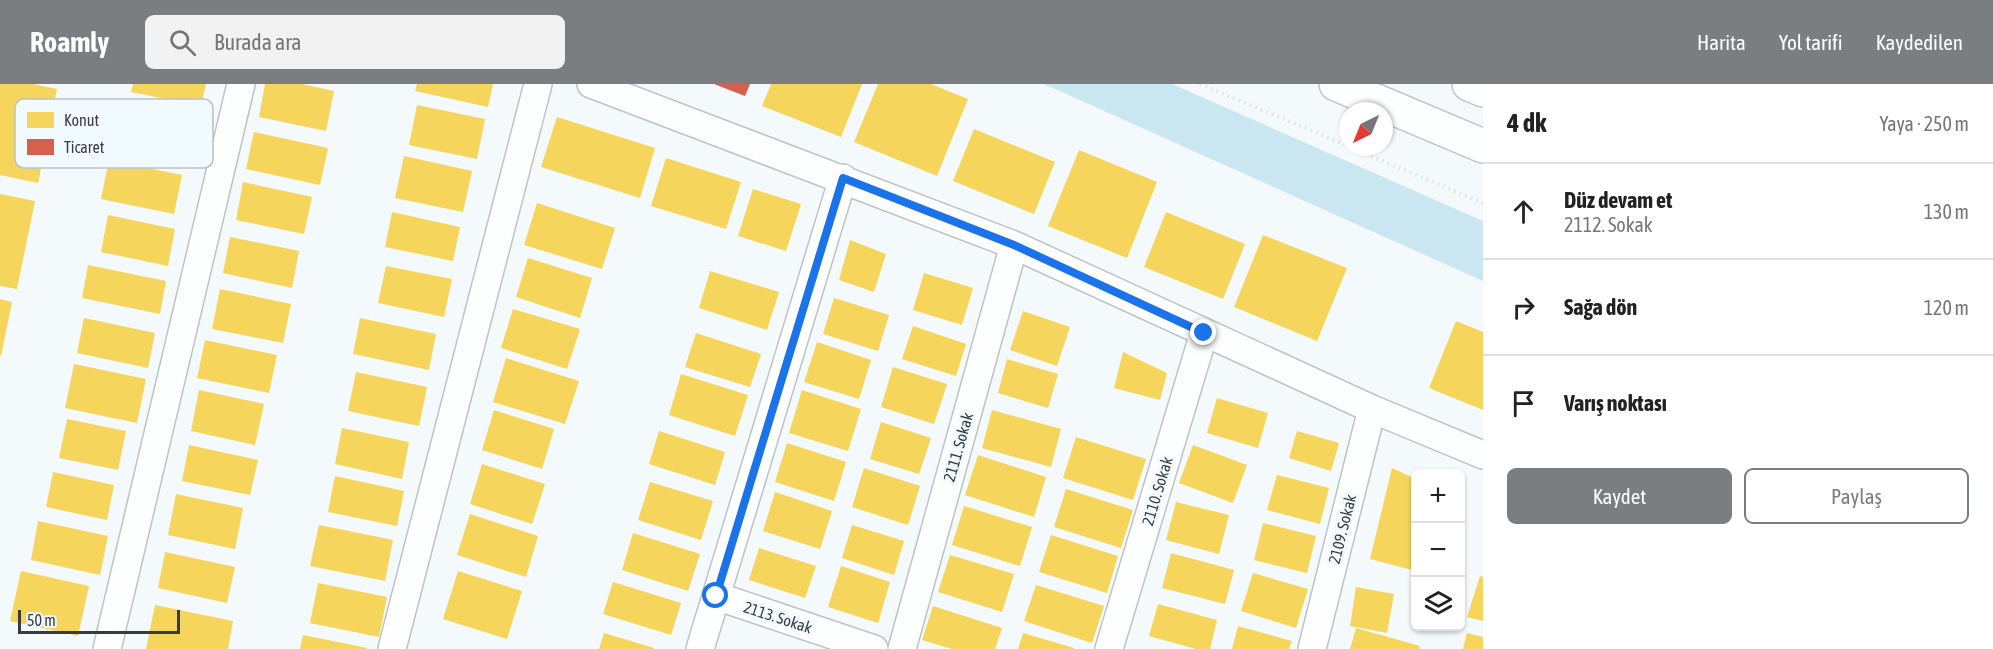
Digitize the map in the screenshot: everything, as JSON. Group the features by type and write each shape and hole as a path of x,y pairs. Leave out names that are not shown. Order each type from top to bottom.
{"highway":[{"path":"1336,84 1483,146"},
{"path":"1469,84 1483,90"}],"street":[{"path":"107,649 241,84"},
{"path":"392,649 538,84"},
{"path":"591,84 1014,245 1372,409 1483,455"},
{"path":"700,649 843,178"},
{"name":"2111. Sokak","path":"902,649 1014,245"},
{"name":"2110. Sokak","path":"1109,649 1204,333"},
{"name":"2109. Sokak","path":"1312,649 1372,409"},
{"name":"2113. Sokak","path":"716,596 874,649"}],"path":[{"path":"1200,84 1339,143"},
{"path":"1371,156 1483,203"}],"shaded area":[{"path":"1044,84 1172,84 1483,221 1483,281"}],"building: Konut":[{"path":"0,84 33,84 57,89 55,99 15,99 15,168 41,168 38,183 0,175"},
{"path":"133,84 206,84 203,99 166,99 131,92"},
{"path":"265,84 302,84 334,91 326,131 259,117"},
{"path":"417,84 493,84 488,107 415,91"},
{"path":"771,84 862,84 841,137 762,106"},
{"path":"878,84 931,84 968,99 937,176 854,142"},
{"path":"417,105 485,119 477,159 409,145"},
{"path":"557,117 655,148 640,198 541,167"},
{"path":"974,129 1055,162 1034,214 953,181"},
{"path":"254,132 328,148 320,185 246,169"},
{"path":"1079,150 1157,182 1127,258 1048,226"},
{"path":"404,156 472,171 463,212 395,198"},
{"path":"666,158 741,182 726,229 651,206"},
{"path":"107,168 148,168 182,175 174,214 101,199"},
{"path":"243,182 312,197 304,234 236,220"},
{"path":"753,189 801,204 786,251 738,236"},
{"path":"0,194 35,201 17,289 0,286"},
{"path":"537,203 615,228 602,269 524,245"},
{"path":"392,212 460,227 453,261 385,247"},
{"path":"1166,212 1245,244 1223,299 1144,267"},
{"path":"108,215 175,229 168,266 101,252"},
{"path":"1263,235 1347,268 1317,341 1234,307"},
{"path":"230,237 299,251 292,288 223,273"},
{"path":"850,240 886,254 874,292 839,280"},
{"path":"528,258 592,278 580,318 516,297"},
{"path":"88,265 166,281 160,314 82,298"},
{"path":"386,266 452,279 444,317 378,303"},
{"path":"710,271 779,292 767,330 699,308"},
{"path":"924,273 973,288 962,325 913,310"},
{"path":"220,289 291,304 283,343 212,329"},
{"path":"834,298 889,315 878,351 823,334"},
{"path":"0,299 12,302 1,356 0,355"},
{"path":"513,309 580,329 567,369 501,348"},
{"path":"1023,311 1070,327 1057,366 1010,350"},
{"path":"84,318 155,333 148,368 77,353"},
{"path":"360,318 436,334 429,370 353,354"},
{"path":"1456,321 1483,332 1483,410 1429,388"},
{"path":"913,326 966,344 956,376 902,359"},
{"path":"696,333 761,354 750,387 685,367"},
{"path":"205,340 277,355 269,393 197,378"},
{"path":"817,342 871,360 859,399 804,382"},
{"path":"1123,352 1167,373 1160,400 1114,388"},
{"path":"506,358 579,381 565,424 493,402"},
{"path":"1007,359 1058,374 1048,408 998,393"},
{"path":"74,364 146,379 137,423 65,408"},
{"path":"893,367 947,384 934,424 881,407"},
{"path":"356,372 427,387 419,426 348,411"},
{"path":"681,374 748,395 735,436 669,415"},
{"path":"199,390 264,404 255,445 191,431"},
{"path":"802,390 861,409 848,451 789,433"},
{"path":"1217,398 1268,413 1258,448 1207,433"},
{"path":"494,410 554,429 542,469 482,450"},
{"path":"992,410 1061,429 1051,467 982,448"},
{"path":"67,419 126,431 118,470 59,458"},
{"path":"881,422 931,438 919,474 870,459"},
{"path":"342,428 409,442 402,479 335,464"},
{"path":"659,431 725,452 715,485 649,464"},
{"path":"1297,431 1339,443 1331,471 1289,458"},
{"path":"1076,437 1146,459 1133,500 1063,478"},
{"path":"787,443 846,462 834,501 775,482"},
{"path":"189,445 258,460 250,495 182,481"},
{"path":"1193,445 1247,465 1233,503 1179,483"},
{"path":"978,455 1046,477 1034,517 965,495"},
{"path":"482,464 545,484 532,524 470,504"},
{"path":"864,468 920,486 908,525 852,507"},
{"path":"1392,468 1411,477 1411,570 1370,559"},
{"path":"53,472 114,485 107,520 46,507"},
{"path":"1277,475 1329,488 1320,524 1267,510"},
{"path":"335,476 404,491 397,526 328,512"},
{"path":"650,482 713,501 701,540 638,520"},
{"path":"1066,489 1133,510 1121,548 1054,527"},
{"path":"775,492 832,511 820,549 763,531"},
{"path":"176,494 243,508 235,549 168,535"},
{"path":"1176,502 1229,515 1219,554 1166,540"},
{"path":"964,506 1032,527 1020,566 952,545"},
{"path":"470,514 538,536 526,577 457,555"},
{"path":"38,521 108,536 100,575 31,560"},
{"path":"1263,523 1316,536 1307,573 1254,560"},
{"path":"319,525 393,540 385,581 310,566"},
{"path":"852,525 904,541 894,575 842,558"},
{"path":"633,533 700,554 688,591 622,570"},
{"path":"1051,535 1118,556 1107,593 1039,572"},
{"path":"759,548 816,566 805,598 749,580"},
{"path":"165,552 235,567 227,603 158,588"},
{"path":"1171,553 1234,570 1225,604 1162,588"},
{"path":"950,555 1014,574 1002,612 938,592"},
{"path":"841,566 890,582 878,623 828,607"},
{"path":"21,571 89,586 78,636 10,621"},
{"path":"458,571 522,591 507,639 443,619"},
{"path":"1253,573 1308,589 1296,628 1241,611"},
{"path":"1480,576 1483,577 1483,621 1467,617"},
{"path":"613,582 681,603 671,635 603,614"},
{"path":"318,583 387,597 379,637 310,623"},
{"path":"1036,585 1104,606 1092,643 1024,621"},
{"path":"1356,587 1394,594 1387,633 1350,626"},
{"path":"1158,604 1217,620 1210,649 1196,649 1149,636"},
{"path":"155,605 233,621 228,649 146,649"},
{"path":"933,606 1002,628 995,649 952,649 922,640"},
{"path":"1238,626 1292,641 1289,649 1232,649"},
{"path":"1356,628 1420,646 1419,649 1350,649"},
{"path":"604,633 654,648 654,649 599,649"},
{"path":"1023,633 1074,648 1074,649 1018,649"},
{"path":"1467,633 1483,637 1483,649 1463,649"},
{"path":"303,635 367,648 300,649"}],"building: Ticaret":[{"path":"714,84 750,84 745,96"}],"route":[{"path":"716,596 843,178 1014,245 1204,333"}]}
